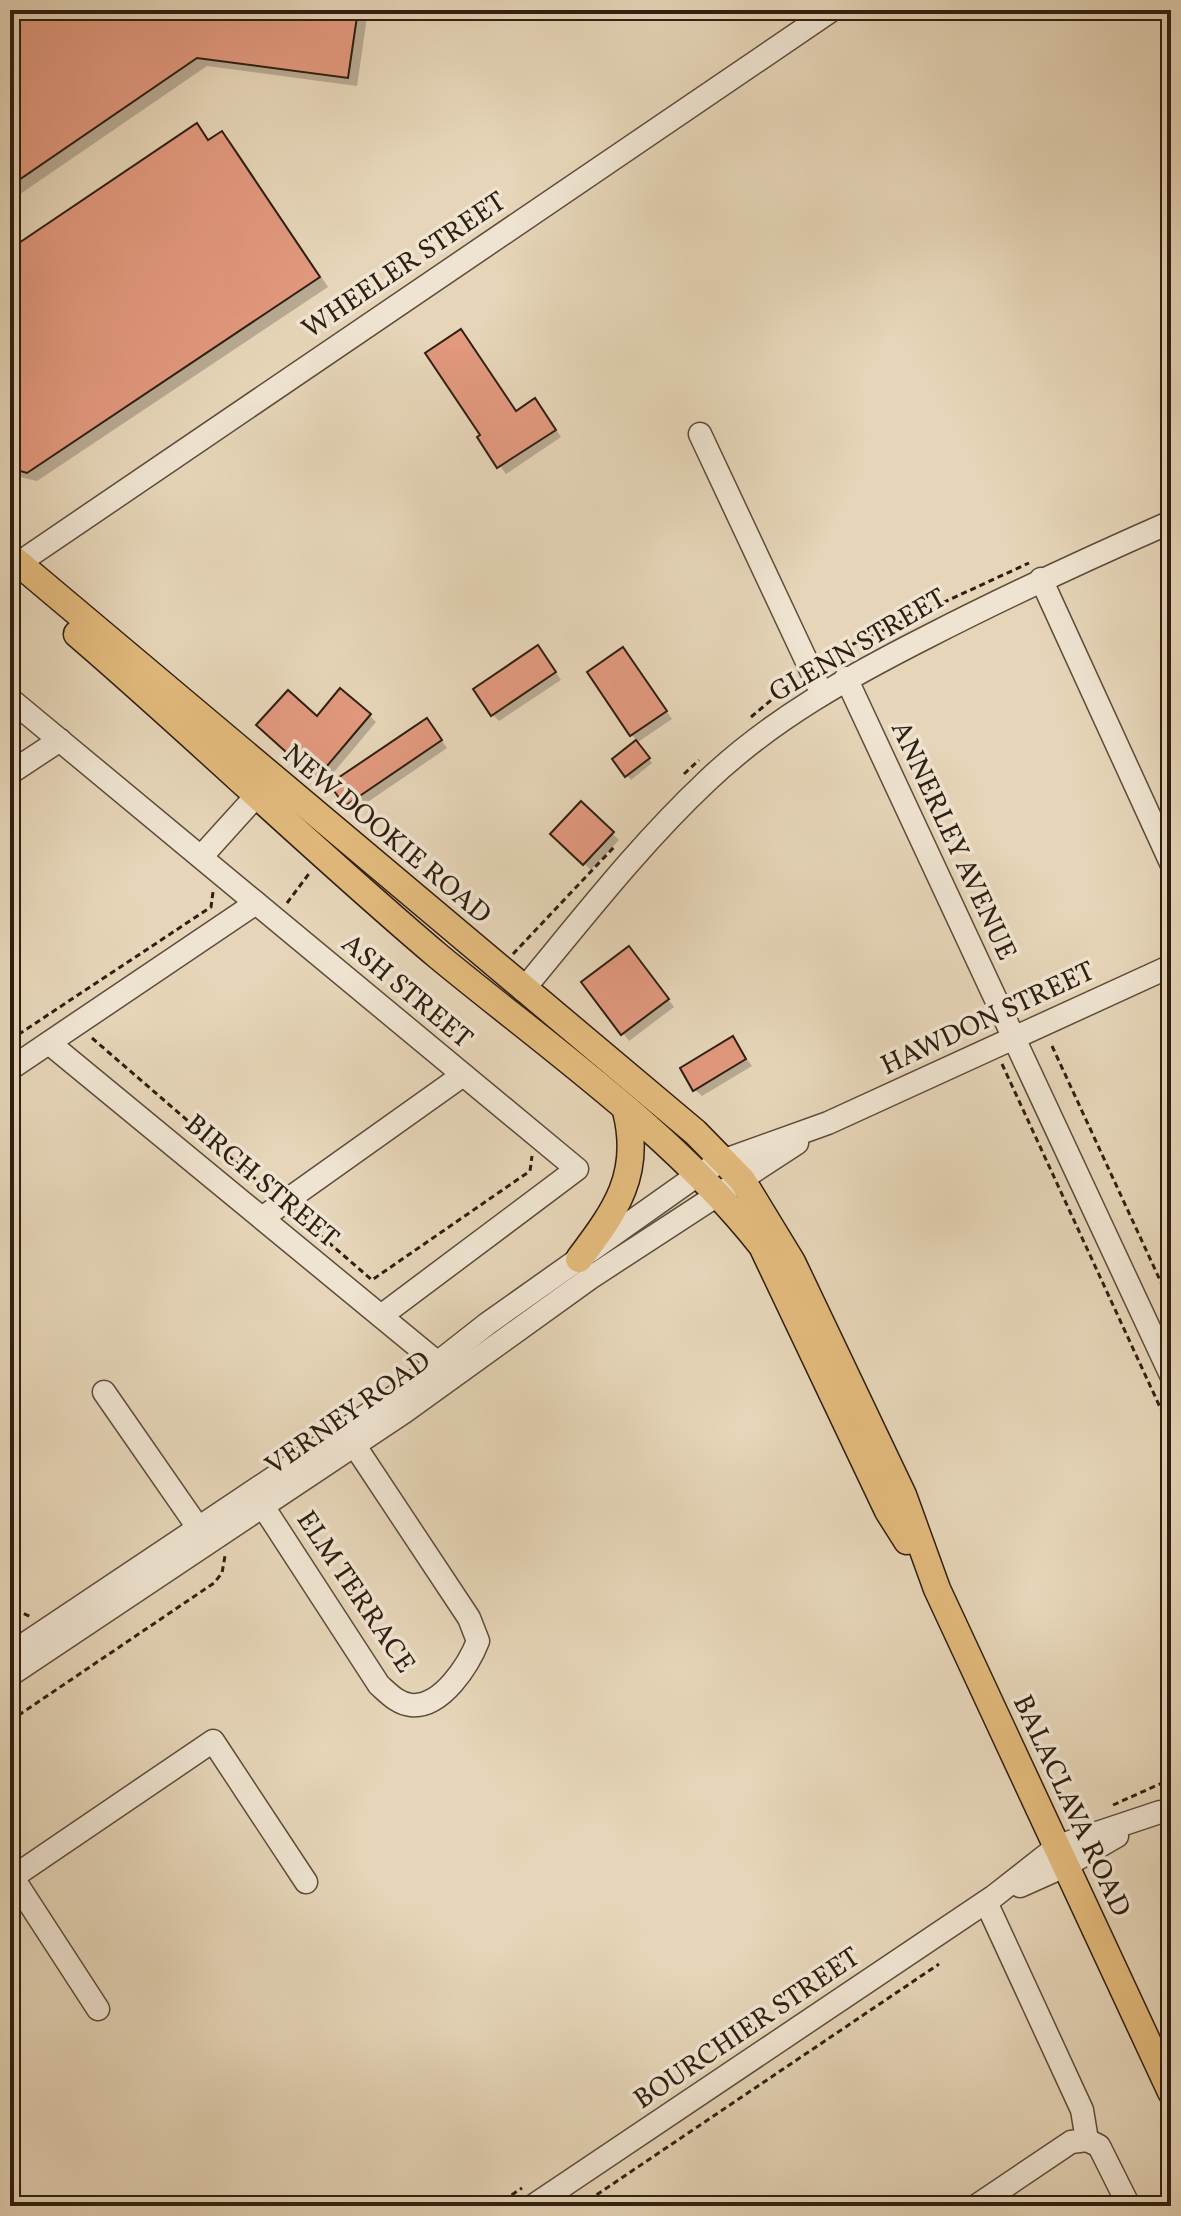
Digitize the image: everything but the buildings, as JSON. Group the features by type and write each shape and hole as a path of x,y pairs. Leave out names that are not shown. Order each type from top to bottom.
{"main road":[{"name":"NEW DOOKIE ROAD","path":"12,566 265,787 523,990 695,1132 742,1180"},
{"name":"NEW DOOKIE ROAD","path":"265,787 437,954 626,1111 717,1197"},
{"path":"579,1259 608,1217 630,1174 633,1144 626,1111"},
{"name":"BALACLAVA ROAD","path":"742,1180 792,1262 903,1495 937,1589 1171,2092"},
{"name":"BALACLAVA ROAD","path":"717,1197 762,1246 888,1511 937,1589"}],"street":[{"name":"WHEELER STREET","path":"12,566 832,10"},
{"path":"700,434 822,694"},
{"name":"GLENN STREET","path":"523,990 649,840 708,779 765,732 846,678 1041,579 1171,522"},
{"path":"1041,579 1171,863"},
{"name":"ANNERLEY AVENUE","path":"846,678 1004,1042 1171,1375"},
{"name":"ASH STREET","path":"10,699 577,1169 381,1316"},
{"path":"10,773 60,740"},
{"path":"201,857 265,787"},
{"path":"10,1069 256,903"},
{"name":"HAWDON STREET","path":"696,1176 722,1161 828,1123 1171,966"},
{"name":"BIRCH STREET","path":"49,1043 439,1364"},
{"path":"262,1218 463,1075"},
{"name":"HAWDON STREET","path":"717,1197 828,1123"},
{"name":"VERNEY ROAD","path":"350,1437 487,1324 696,1176"},
{"name":"VERNEY ROAD","path":"15,1656 204,1536 590,1278 717,1197"},
{"path":"104,1392 204,1536"},
{"name":"ELM TERRACE","path":"258,1499 379,1685 398,1701 413,1706 429,1701 470,1661 478,1641 469,1618 350,1437"},
{"name":"VERNEY ROAD","path":"204,1536 228,1529 258,1499"},
{"path":"98,2009 11,1878 213,1741 306,1882"},
{"name":"BOURCHIER STREET","path":"533,2206 990,1899 1062,1856 1166,1809"},
{"path":"990,1899 1082,2110 1087,2140"},
{"path":"976,2206 1071,2142 1087,2140 1099,2146 1129,2206"}],"path":[{"path":"275,918 311,871"},
{"path":"10,1040 211,907 214,883"},
{"path":"86,1032 372,1280 530,1171 533,1146"},
{"path":"1004,1042 1171,1431"},
{"path":"1052,1046 1171,1304"},
{"path":"10,1721 214,1583 222,1573 228,1529"},
{"path":"10,1600 18,1611 31,1617"},
{"path":"1104,1810 1171,1779"},
{"path":"580,2206 939,1964"}],"railway":[{"path":"1112,10 1171,18"}]}
